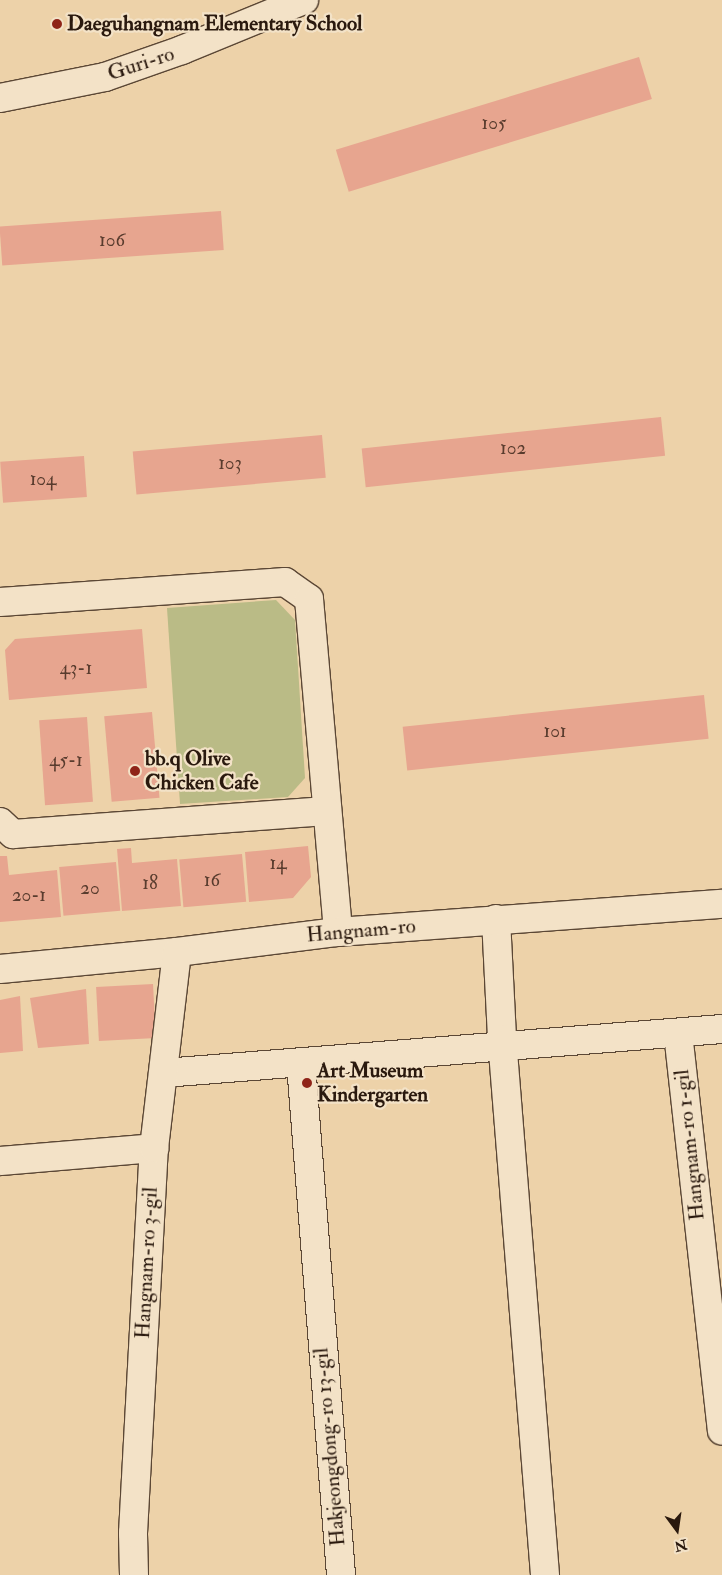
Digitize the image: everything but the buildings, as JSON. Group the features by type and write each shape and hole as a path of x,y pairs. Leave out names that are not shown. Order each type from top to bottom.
{"street":[{"name":"Guri-ro","path":"0,98 105,77 182,50 304,0"},
{"path":"0,602 285,582 309,599 338,932"},
{"path":"0,822 14,834 326,811"},
{"name":"Hangnam-ro","path":"0,969 176,952 338,932 722,904"},
{"path":"496,919 503,1048 545,1575"},
{"name":"Hangnam-ro 3-gil","path":"134,1575 132,1533 154,1148 164,1073 176,952"},
{"path":"164,1073 301,1064 722,1029"},
{"name":"Hangnam-ro 1-gil","path":"678,1033 722,1431"},
{"name":"Hakjeongdong-ro 13-gil","path":"301,1064 319,1319 341,1575"},
{"path":"0,1162 154,1148"}],"green space":[{"path":"276,600 295,620 305,778 288,797 180,804 167,608"}],"place":[{"name":"Daeguhangnam Elementary School","path":"57,24"},
{"name":"bb.q Olive Chicken Cafe","path":"135,771"},
{"name":"Art Museum Kindergarten","path":"307,1083"}]}
